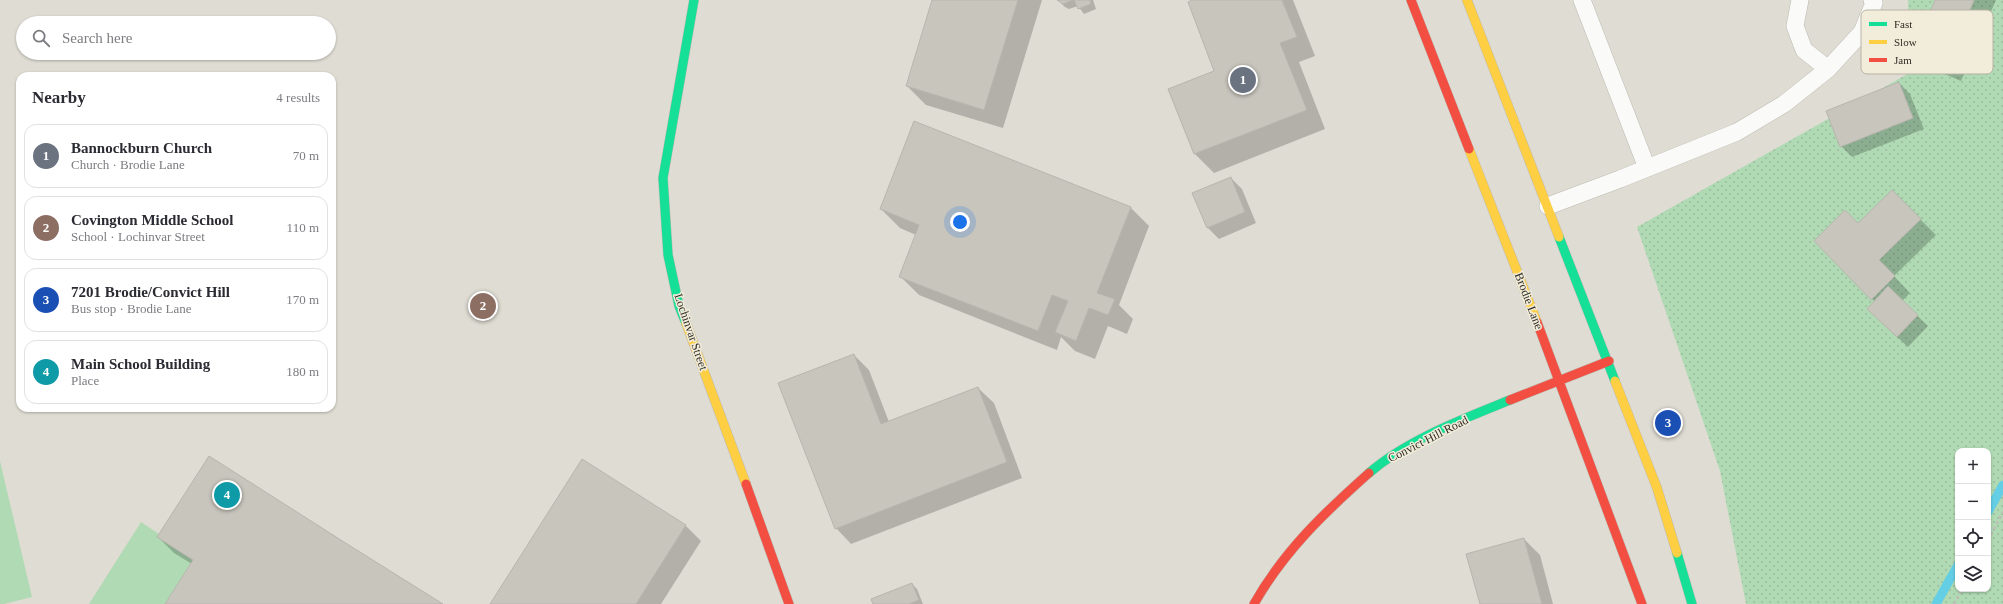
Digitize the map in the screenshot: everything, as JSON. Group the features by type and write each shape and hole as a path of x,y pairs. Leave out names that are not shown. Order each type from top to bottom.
{"main road":[{"name":"Lochinvar Street","path":"694,0 663,178 668,255 679,306 715,399 790,604"},
{"name":"Brodie Lane","path":"1411,0 1560,381 1642,604"},
{"path":"1467,0 1609,361 1657,488 1692,604"},
{"name":"Convict Hill Road","path":"1254,604 1288,552 1321,515 1382,463 1417,442 1461,421 1609,361"}],"lane":[{"path":"1582,0 1648,168"},
{"path":"1800,0 1795,26 1804,50 1828,69"},
{"path":"1871,10 1874,3 1872,0"},
{"path":"1548,206 1738,132 1784,104 1828,69 1861,33"}],"path":[{"path":"1991,534 2003,512"},
{"path":"1954,604 1960,592"}],"green space":[{"path":"1908,0 2003,0 2003,604 1746,604 1720,471 1637,227 1907,74 1993,74 1993,10 1908,10"},
{"path":"0,461 32,597 4,604 0,604"},
{"path":"141,522 159,534 157,537 193,560 165,604 89,604"}],"building":[{"path":"932,0 1018,0 984,110 906,86"},
{"path":"1057,0 1073,0 1063,4"},
{"path":"1074,0 1090,0 1091,4 1078,9"},
{"path":"1192,0 1282,0 1297,37 1280,43 1307,110 1194,154 1168,89 1214,71 1188,2"},
{"path":"1935,0 1974,0 1970,10 1931,10"},
{"path":"1899,82 1913,118 1840,147 1826,111"},
{"path":"914,121 1131,207 1097,293 1115,299 1108,315 1089,308 1076,341 1055,332 1068,301 1052,295 1038,331 899,277 919,225 880,209"},
{"path":"1231,177 1245,212 1207,228 1192,193"},
{"path":"1892,190 1921,219 1879,260 1895,276 1871,300 1814,241 1845,210 1858,223"},
{"path":"1888,286 1918,315 1897,337 1867,309"},
{"path":"854,354 881,424 978,387 1007,462 835,529 778,383"},
{"path":"209,456 443,604 165,604 193,560 157,537"},
{"path":"582,459 686,525 636,604 490,604"},
{"path":"1524,538 1542,604 1480,604 1466,554"},
{"path":"912,583 919,600 909,604 873,604 871,599"}],"waterway":[{"path":"1991,507 2003,485"},
{"path":"1936,604 1955,570"}],"traffic: fast":[{"path":"686,323 679,306 668,255 663,178 694,0"},
{"path":"1559,237 1615,381"},
{"path":"1369,473 1400,450 1418,440 1510,400"},
{"path":"1677,553 1692,604"}],"traffic: slow":[{"path":"1467,0 1559,237"},
{"path":"1469,149 1537,322"},
{"path":"686,323 746,484"},
{"path":"1615,381 1657,488 1677,553"}],"traffic: jam":[{"path":"1411,0 1469,149"},
{"path":"1537,322 1642,604"},
{"path":"1510,400 1609,361"},
{"path":"1254,604 1278,567 1306,534 1336,503 1369,473"},
{"path":"746,484 789,604"}],"place":[{"name":"Bannockburn Church","path":"1243,80"},
{"name":"Covington Middle School","path":"483,306"},
{"name":"7201 Brodie/Convict Hill","path":"1668,423"},
{"name":"Main School Building","path":"227,495"}]}
